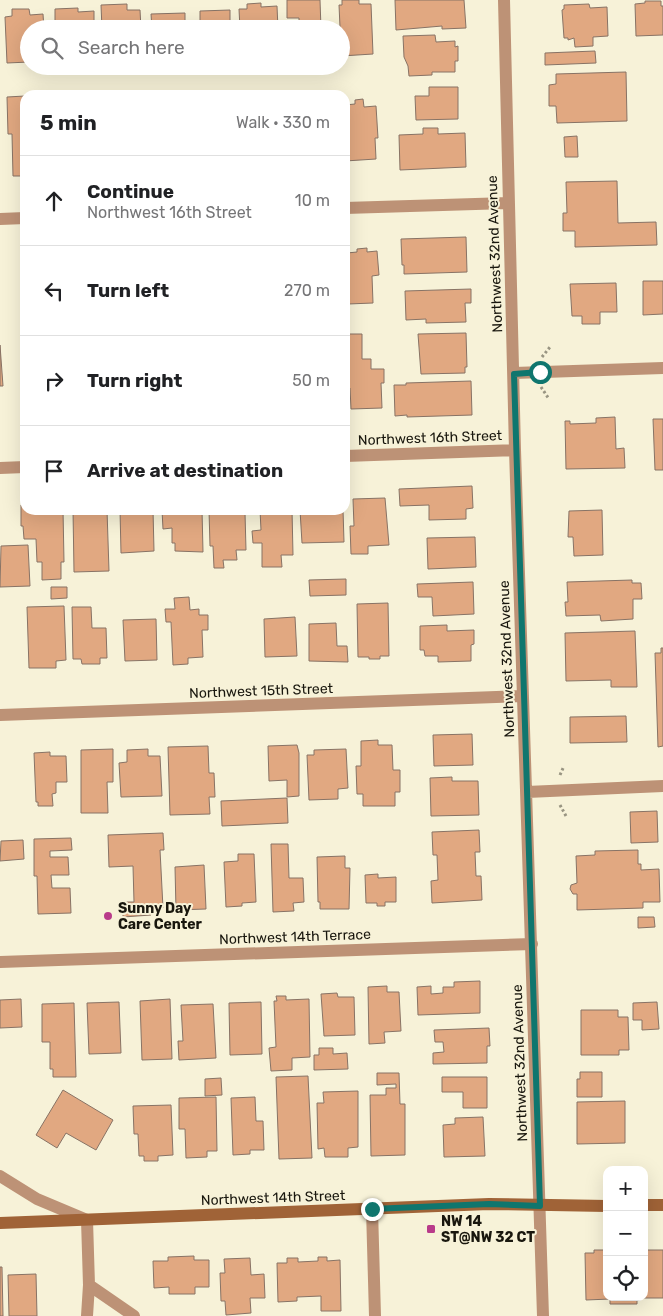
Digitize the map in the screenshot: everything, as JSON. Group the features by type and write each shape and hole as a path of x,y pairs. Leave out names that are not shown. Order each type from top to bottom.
{"street":[{"name":"Northwest 32nd Avenue","path":"504,0 515,450 543,1316"},
{"path":"350,208 508,203"},
{"path":"0,219 20,218"},
{"path":"514,374 663,368"},
{"name":"Northwest 16th Street","path":"350,456 515,450"},
{"path":"0,468 20,467"},
{"name":"Northwest 15th Street","path":"0,715 523,696"},
{"path":"527,792 663,786"},
{"name":"Northwest 14th Terrace","path":"0,962 532,944"},
{"path":"0,1176 37,1199 87,1220 89,1285 87,1316"},
{"name":"Northwest 14th Street","path":"0,1223 489,1204 603,1206"},
{"path":"648,1205 663,1205"},
{"path":"372,1209 375,1316"},
{"path":"89,1285 134,1316"}],"path":[{"path":"540,359 550,347"},
{"path":"541,387 549,399"},
{"path":"560,777 564,766"},
{"path":"560,805 566,816"}],"building":[{"path":"287,0 320,0 321,20 287,18"},
{"path":"342,0 359,0 359,4 371,4 373,54 350,55 350,20 340,20 339,5 342,5"},
{"path":"395,0 464,0 466,28 442,29 442,26 396,30"},
{"path":"645,1 661,1 661,6 663,6 663,35 636,36 635,4 645,3"},
{"path":"261,3 261,7 277,6 278,20 240,20 239,9 247,9 247,4"},
{"path":"127,4 127,10 140,10 141,20 102,20 101,5"},
{"path":"589,4 590,8 607,7 608,36 593,37 593,46 575,47 574,38 568,40 568,38 564,38 562,10 564,5"},
{"path":"78,8 78,12 94,11 94,20 55,20 55,9"},
{"path":"12,9 29,9 30,15 43,14 43,20 20,20 20,62 7,63 5,17 12,16"},
{"path":"230,10 230,20 200,20 200,11"},
{"path":"185,13 185,20 151,20 151,14"},
{"path":"435,35 436,42 455,41 455,47 458,46 458,61 455,61 455,72 432,72 432,75 409,76 408,66 404,57 403,36"},
{"path":"595,51 596,63 545,65 545,53"},
{"path":"626,72 627,121 557,123 556,106 549,106 549,85 556,84 556,74"},
{"path":"429,87 458,87 458,119 416,120 415,96 429,96"},
{"path":"20,96 20,176 13,176 12,134 8,134 7,97"},
{"path":"363,99 364,107 376,106 378,138 375,138 376,159 350,161 350,104 355,104 355,100"},
{"path":"423,128 438,128 438,134 465,133 466,167 400,170 399,135 423,134"},
{"path":"577,136 578,157 565,157 564,137"},
{"path":"617,181 618,223 656,222 657,245 575,247 575,231 563,231 563,213 567,213 566,182"},
{"path":"466,237 467,272 404,274 401,239"},
{"path":"367,248 367,252 377,251 379,275 372,276 373,303 350,304 350,253 357,252 357,249"},
{"path":"643,281 663,281 663,314 643,315"},
{"path":"616,283 617,312 600,312 600,324 582,324 582,316 572,316 570,284"},
{"path":"471,289 471,303 465,303 466,322 426,323 426,319 406,320 405,291"},
{"path":"466,333 467,367 465,367 465,373 421,374 418,334"},
{"path":"350,334 362,334 362,359 371,359 371,369 384,369 384,383 381,383 382,408 351,409"},
{"path":"0,345 3,386 0,386"},
{"path":"471,381 472,415 395,416 394,385"},
{"path":"615,417 616,449 624,448 625,468 566,469 565,421 570,421 570,424 596,423 596,418"},
{"path":"653,419 663,419 663,470 655,470"},
{"path":"472,486 473,508 466,509 466,519 429,520 429,505 400,506 399,489"},
{"path":"385,498 389,545 368,546 368,554 351,554 350,526 354,526 353,499"},
{"path":"602,510 603,555 574,556 573,537 568,537 569,511"},
{"path":"21,515 63,515 64,562 61,562 61,579 42,580 42,562 37,562 36,539 24,539 23,526 21,526"},
{"path":"73,515 107,515 109,571 74,572"},
{"path":"120,515 153,515 154,551 121,553"},
{"path":"162,515 202,515 203,552 175,551 175,543 172,543 172,528 163,529"},
{"path":"209,515 245,515 246,550 236,550 237,560 223,560 224,568 214,568 213,546 210,546"},
{"path":"260,515 292,515 293,555 281,555 282,567 262,567 262,543 253,543 252,531 261,530"},
{"path":"300,515 343,515 344,542 302,543"},
{"path":"475,537 476,567 428,569 427,538"},
{"path":"28,545 30,586 0,587 1,546"},
{"path":"346,579 346,595 310,596 309,580"},
{"path":"632,580 632,583 641,583 642,599 633,599 633,619 601,621 600,615 566,616 565,602 568,602 567,582"},
{"path":"473,582 474,614 433,616 432,597 418,597 417,584"},
{"path":"51,587 67,587 67,598 51,599"},
{"path":"189,597 190,610 199,609 199,615 208,615 208,630 202,630 203,657 188,658 188,664 173,665 171,622 166,622 165,609 175,609 174,598"},
{"path":"388,603 389,656 380,656 380,659 358,657 357,604"},
{"path":"64,606 66,660 56,661 56,668 29,668 27,607"},
{"path":"72,607 91,607 92,628 106,628 107,658 100,658 100,664 82,664 81,659 73,659"},
{"path":"295,617 297,656 265,657 264,619"},
{"path":"156,619 157,660 125,661 123,620"},
{"path":"336,623 337,646 347,646 348,662 309,661 309,624"},
{"path":"447,625 447,631 474,630 474,644 471,645 471,661 438,662 438,656 425,656 424,650 420,650 420,626"},
{"path":"635,631 637,687 611,687 611,680 566,681 565,633"},
{"path":"661,648 663,648 663,746 658,747 655,653 661,653"},
{"path":"626,716 627,742 570,743 570,717"},
{"path":"472,734 473,765 434,766 433,735"},
{"path":"378,740 378,745 392,745 393,770 400,770 400,792 395,792 395,806 363,806 363,794 357,794 356,766 361,766 361,741"},
{"path":"297,745 299,753 299,796 287,797 287,780 269,781 268,746"},
{"path":"208,746 209,773 214,773 215,797 209,797 210,814 170,815 168,747"},
{"path":"113,749 113,782 107,782 108,813 81,813 81,750"},
{"path":"148,749 148,756 160,756 162,796 121,797 119,763 127,762 127,750"},
{"path":"346,749 348,788 338,789 338,799 309,800 307,755 314,755 314,750"},
{"path":"50,752 50,756 66,756 67,782 56,782 56,793 52,794 53,806 38,806 38,802 36,802 34,753"},
{"path":"452,777 452,781 478,781 479,815 431,816 430,778"},
{"path":"287,798 288,823 222,826 221,801"},
{"path":"657,811 658,842 631,843 630,812"},
{"path":"479,830 480,852 475,852 476,876 481,876 482,900 432,903 431,881 438,880 437,855 433,855 432,832"},
{"path":"163,833 164,850 160,850 163,908 151,908 151,915 123,917 123,902 134,902 133,866 109,867 108,835"},
{"path":"71,838 72,850 50,851 50,857 68,857 69,875 51,875 52,888 70,888 71,913 38,914 37,876 34,876 34,839"},
{"path":"23,840 24,859 0,861 1,841"},
{"path":"271,844 288,844 289,878 303,878 304,902 293,903 294,911 273,912"},
{"path":"638,850 638,864 641,864 641,870 659,869 660,902 643,902 643,908 577,910 577,894 573,894 570,889 571,885 577,883 576,856 595,855 595,851"},
{"path":"238,854 254,854 256,902 242,903 242,906 226,907 224,862 238,861"},
{"path":"345,856 345,868 350,868 349,909 320,909 320,902 318,902 317,857"},
{"path":"204,865 206,909 176,910 175,867"},
{"path":"378,874 378,878 396,877 396,902 385,902 385,906 377,906 377,903 366,903 365,875"},
{"path":"638,917 654,917 655,927 638,928"},
{"path":"480,981 480,1013 418,1015 417,987 431,986 431,994 443,993 443,987 454,987 454,982"},
{"path":"387,986 387,992 399,992 401,1031 384,1032 385,1043 369,1044 368,987"},
{"path":"337,993 338,997 354,997 355,1035 324,1036 321,994"},
{"path":"276,996 286,996 286,1000 309,999 310,1057 292,1058 292,1070 271,1071 269,1048 276,1047 274,1001 277,1001"},
{"path":"21,999 22,1027 0,1028 0,1000"},
{"path":"170,999 172,1059 142,1060 140,1001"},
{"path":"119,1002 121,1053 89,1054 87,1003"},
{"path":"261,1002 262,1054 230,1055 229,1003"},
{"path":"657,1002 659,1029 642,1030 642,1020 633,1020 633,1003"},
{"path":"74,1003 76,1077 53,1077 53,1069 50,1069 50,1042 42,1042 42,1004"},
{"path":"213,1004 216,1058 179,1060 178,1041 183,1041 181,1005"},
{"path":"581,1010 618,1010 618,1017 628,1017 629,1050 619,1050 619,1055 581,1055"},
{"path":"489,1028 490,1046 487,1046 487,1063 433,1064 433,1053 444,1052 443,1042 435,1042 434,1030"},
{"path":"319,1048 333,1048 333,1054 347,1053 348,1069 314,1070 314,1055 319,1055"},
{"path":"580,1072 602,1072 602,1097 577,1097 577,1079 580,1079"},
{"path":"377,1073 399,1073 400,1104 405,1104 405,1155 371,1156 370,1095 386,1095 386,1088 396,1088 396,1084 377,1085"},
{"path":"308,1076 312,1158 279,1159 276,1077"},
{"path":"442,1077 487,1077 487,1108 463,1108 463,1092 442,1092"},
{"path":"221,1078 222,1095 205,1096 205,1079"},
{"path":"63,1090 113,1120 96,1150 66,1133 57,1148 36,1135"},
{"path":"358,1091 358,1147 348,1148 348,1157 325,1157 324,1148 318,1149 317,1103 324,1103 323,1092"},
{"path":"216,1097 217,1151 207,1151 207,1157 186,1158 185,1129 179,1129 179,1098"},
{"path":"255,1097 256,1121 263,1121 264,1150 250,1150 250,1154 233,1155 231,1098"},
{"path":"625,1101 625,1143 577,1144 577,1102"},
{"path":"171,1105 173,1155 158,1156 158,1161 144,1161 144,1156 139,1156 138,1134 134,1134 133,1106"},
{"path":"483,1117 485,1156 444,1157 443,1125 455,1124 455,1118"},
{"path":"594,1250 603,1250 603,1299 586,1300 585,1253 594,1253"},
{"path":"648,1250 663,1250 663,1298 648,1298"},
{"path":"194,1256 194,1260 209,1260 209,1287 195,1287 195,1294 169,1294 169,1287 154,1288 153,1261 168,1261 168,1257"},
{"path":"318,1257 327,1257 327,1261 340,1260 341,1311 321,1311 321,1296 297,1297 297,1301 278,1302 277,1263 287,1263 287,1258 298,1258 298,1262 318,1261"},
{"path":"250,1258 251,1275 264,1274 265,1298 250,1298 251,1313 226,1315 225,1301 221,1301 220,1273 225,1273 224,1259"},
{"path":"0,1267 2,1267 3,1316 0,1316"},
{"path":"36,1274 37,1316 9,1316 8,1275"},
{"path":"610,1301 637,1301 637,1304 610,1304"}],"place":[{"name":"Sunny Day Care Center","path":"108,916"},
{"name":"NW 14 ST@NW 32 CT","path":"431,1229"}],"route":[{"path":"372,1209 489,1204 540,1206 514,374 540,372"}]}
